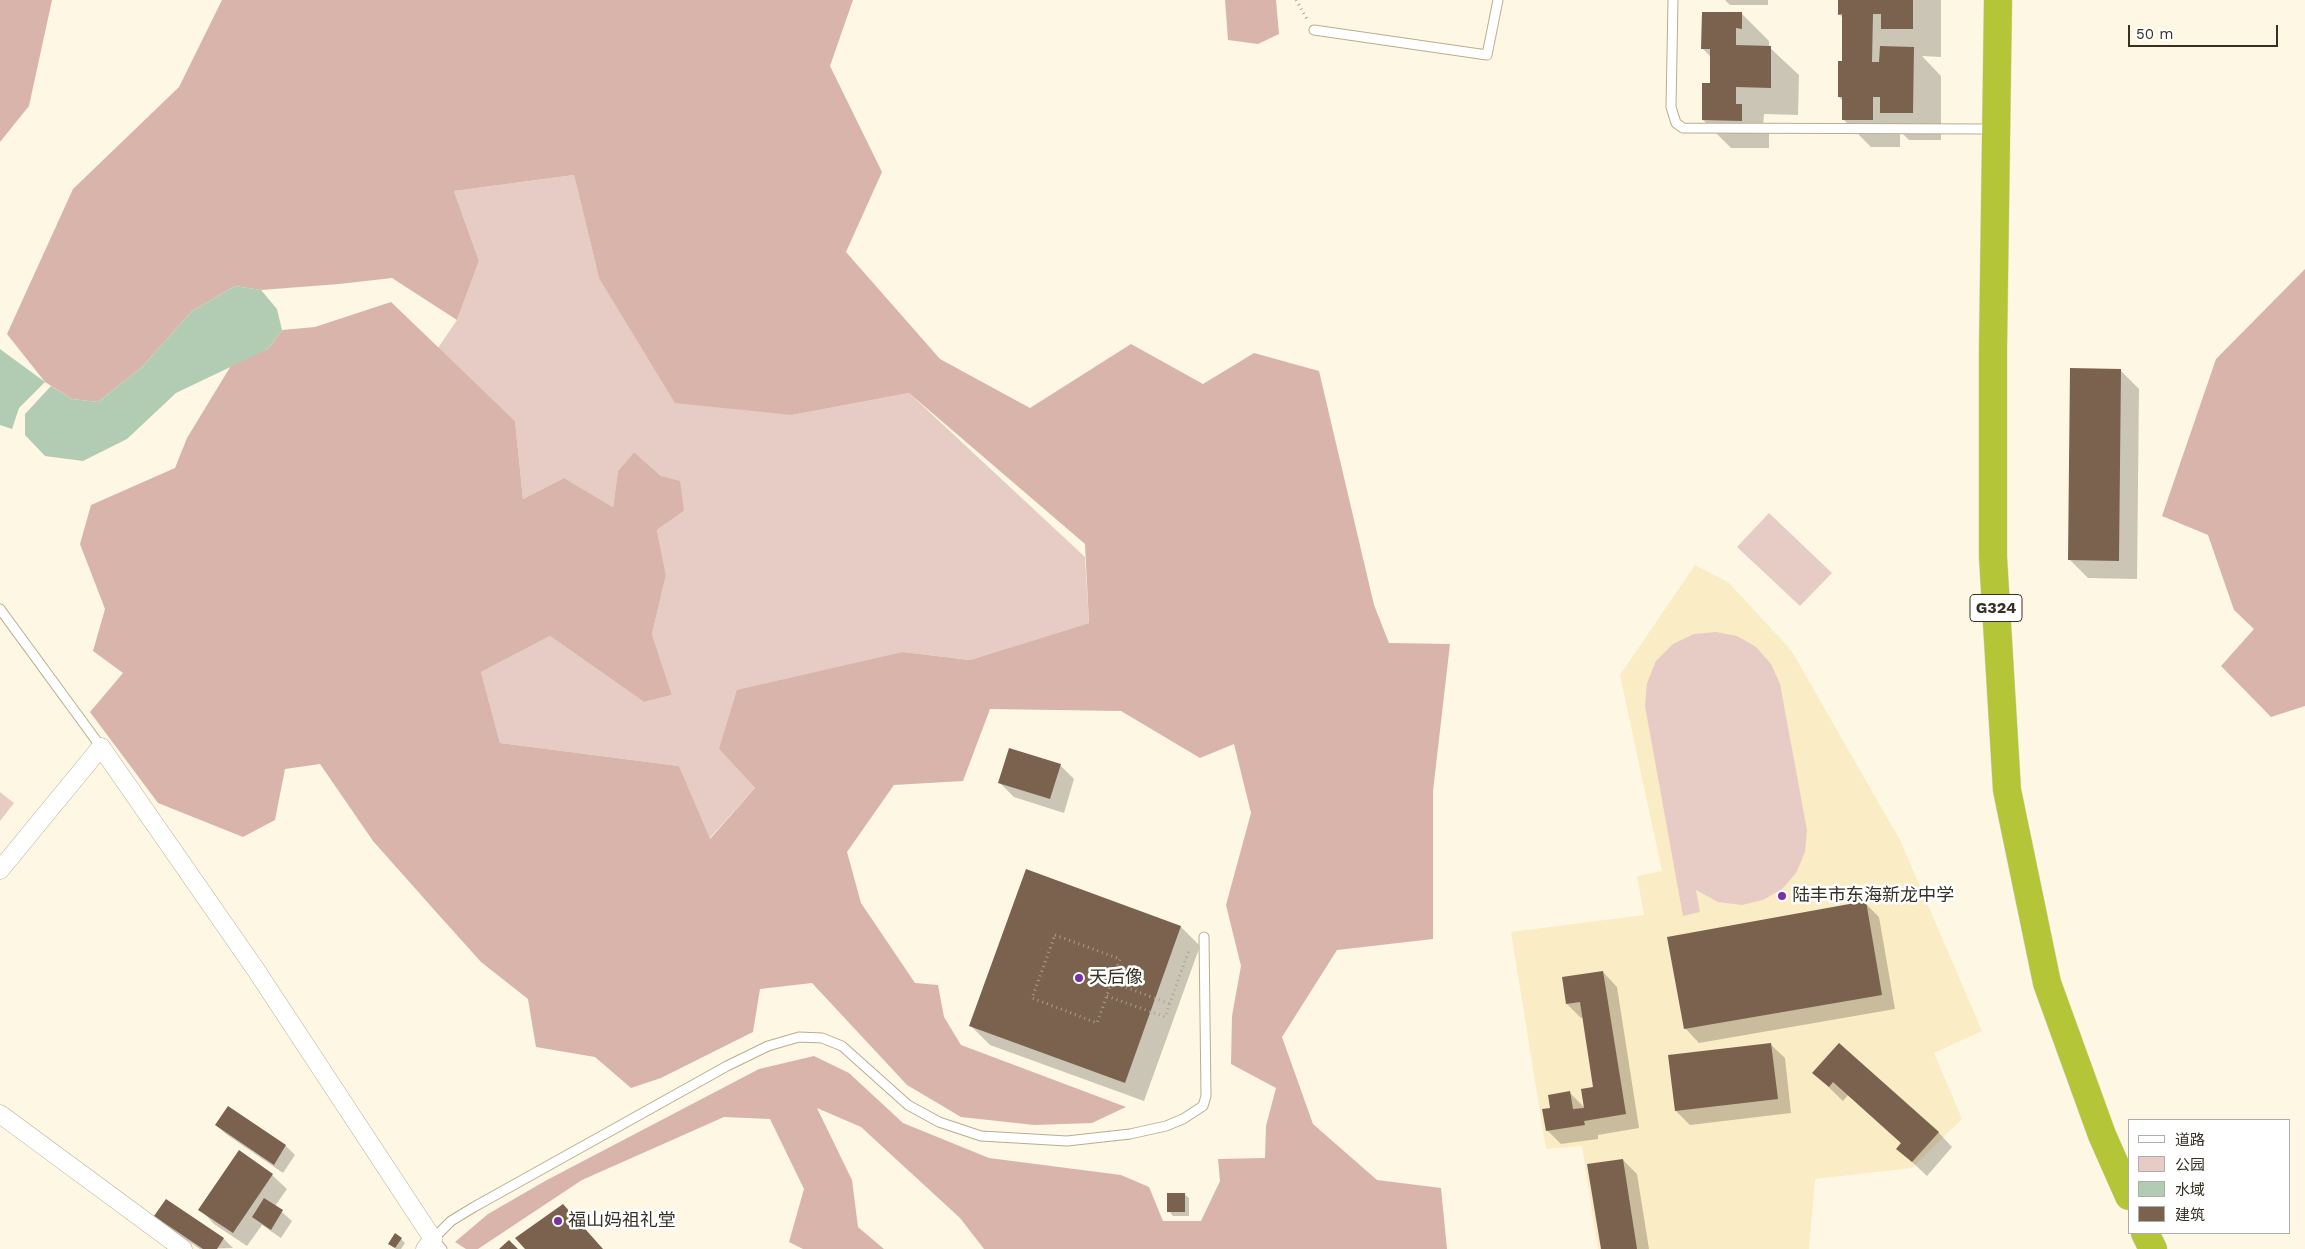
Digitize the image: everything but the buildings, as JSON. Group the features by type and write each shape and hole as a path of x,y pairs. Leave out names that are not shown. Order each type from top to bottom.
{"highway":[{"name":"G324","path":"1998,0 1993,557 2007,790 2047,983 2102,1135 2128,1194"},
{"path":"2146,1234 2153,1249"}],"street":[{"path":"0,870 100,748 256,970 433,1246"},
{"path":"0,1114 183,1249"}],"lane":[{"path":"1314,30 1487,55 1498,0"},
{"path":"1673,0 1671,107 1676,123 1683,128 1996,129"},
{"path":"0,609 100,748"},
{"path":"433,1246 451,1221 532,1173 768,1046 799,1037 822,1038 842,1046 862,1061 908,1105 939,1122 981,1136 1067,1141 1130,1134 1166,1126 1193,1114 1203,1106 1206,1096 1204,941"}],"path":[{"path":"1296,0 1314,30"},
{"path":"1055,935 1120,959 1107,996 1097,1023 1032,998 1055,935"},
{"path":"1107,996 1165,1017 1191,944 1204,941"},
{"path":"1112,982 1170,1004"}],"shaded area":[{"path":"0,0 52,0 29,106 0,142"},
{"path":"222,0 853,0 830,66 882,172 846,252 940,359 1030,408 1131,344 1203,384 1254,353 1319,371 1374,605 1389,643 1450,644 1433,791 1433,939 1337,950 1282,1037 1313,1124 1377,1180 1441,1188 1447,1249 984,1249 960,1218 861,1127 817,1108 852,1180 858,1227 884,1249 803,1249 789,1242 804,1189 770,1119 724,1117 582,1180 478,1249 466,1249 455,1242 488,1214 545,1181 759,1069 814,1056 849,1073 903,1123 989,1158 1121,1175 1149,1187 1163,1221 1201,1221 1220,1181 1218,1159 1265,1158 1266,1126 1276,1088 1231,1064 1232,1016 1241,966 1226,905 1251,813 1234,744 1200,758 1121,711 990,709 963,781 894,785 847,852 861,903 915,983 938,985 944,1017 961,1045 1126,1107 1092,1123 1034,1125 961,1117 907,1085 812,983 760,989 753,1032 661,1078 631,1088 595,1057 536,1047 528,999 481,962 373,841 320,764 285,769 275,820 243,837 158,803 90,712 123,673 93,651 105,609 80,544 91,505 175,468 187,438 232,364 268,349 282,330 315,327 391,302 515,421 523,499 564,478 613,507 618,471 634,452 661,476 680,481 684,511 657,530 666,575 652,634 672,695 644,702 550,636 481,672 500,743 679,766 710,839 755,788 719,749 737,690 903,652 970,660 1089,623 1085,544 909,393 792,415 675,403 599,278 574,175 454,191 479,261 457,320 392,278 261,290 235,286 192,311 142,367 98,402 72,399 45,382 7,334 73,189 179,87"},
{"path":"1225,0 1276,0 1279,34 1258,44 1228,40"},
{"path":"2305,269 2305,706 2271,717 2221,666 2254,629 2234,610 2208,535 2162,516 2216,359"},
{"name":"陆丰市东海新龙中学","path":"1695,565 1728,582 1791,650 1900,840 1982,1031 1934,1053 1962,1119 1912,1168 1815,1179 1809,1249 1598,1249 1582,1146 1546,1149 1511,932 1644,915 1637,876 1662,871 1620,675"}],"green space":[{"path":"574,175 599,278 792,415 909,393 1085,557 1089,623 970,660 903,652 719,749 755,788 709,839 679,766 500,743 481,672 550,636 644,702 672,695 652,634 666,575 657,530 684,511 661,476 634,452 618,471 613,507 564,478 523,499 515,421 438,348 457,320 479,261 454,191"},
{"path":"1769,513 1832,573 1800,606 1737,547"},
{"path":"1716,632 1737,636 1756,647 1771,664 1780,684 1807,830 1805,852 1796,873 1782,889 1763,900 1742,905 1718,902 1696,890 1700,912 1683,916 1645,706 1647,683 1656,661 1673,644 1694,634"},
{"path":"0,792 14,803 0,821"}],"water":[{"path":"235,286 261,290 277,309 282,330 268,349 176,393 127,439 83,461 45,456 25,435 25,414 51,386 72,399 98,402 142,367 192,311"},
{"path":"0,349 45,382 19,408 12,429 0,425"}],"place":[{"name":"陆丰市东海新龙中学","path":"1782,896"},
{"name":"天后像","path":"1079,978"},
{"name":"福山妈祖礼堂","path":"558,1221"}]}
